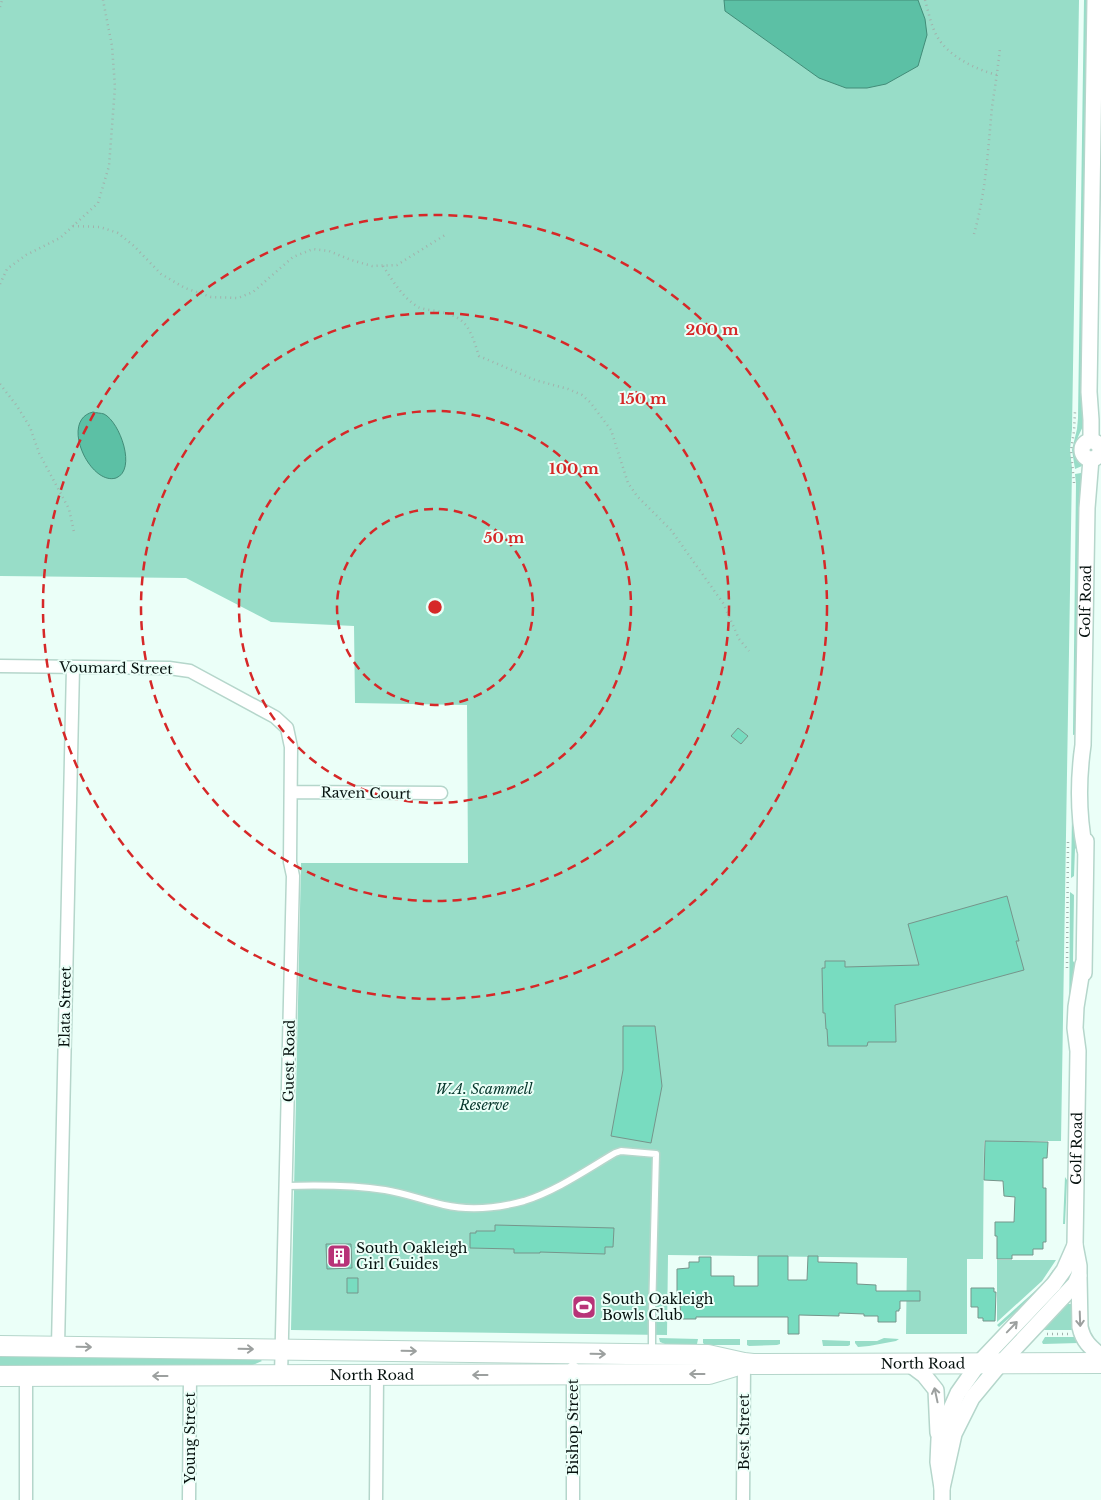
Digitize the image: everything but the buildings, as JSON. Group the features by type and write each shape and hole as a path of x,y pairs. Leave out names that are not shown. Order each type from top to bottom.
{"highway":[{"name":"North Road","path":"0,1346 708,1355 744,1364 1101,1363"},
{"name":"North Road","path":"0,1376 708,1374 744,1364"}],"street":[{"name":"Golf Road","path":"1095,0 1097,152 1088,392 1096,450 1087,508 1083,745 1089,782 1088,830 1085,850 1083,964 1076,1007 1075,1028 1078,1051 1075,1245 1079,1266 1081,1334 1085,1342 1101,1356"},
{"name":"Voumard Street","path":"0,666 169,668 190,671 275,717 287,728 291,747"},
{"name":"Elata Street","path":"58,1346 73,667"},
{"name":"Guest Road","path":"280,1376 292,886 290,862 291,747"},
{"name":"Raven Court","path":"291,792 440,793"},
{"name":"Golf Road","path":"939,1439 958,1393 979,1363 1054,1284 1064,1270 1075,1245"},
{"path":"942,1494 954,1434 972,1398 1000,1363 1071,1290 1079,1275"},
{"name":"Bishop Street","path":"573,1354 573,1500"},
{"path":"908,1363 924,1374 936,1390 939,1439 938,1462 942,1494"},
{"name":"Best Street","path":"743,1500 744,1364"},
{"path":"26,1376 26,1500"},
{"name":"Young Street","path":"190,1376 190,1500"},
{"path":"376,1500 377,1376"}],"lane":[{"path":"286,1186 352,1186 387,1191 458,1208 477,1209 524,1201 545,1193 620,1151 656,1154 652,1355"}],"path":[{"path":"0,6 2,0"},
{"path":"0,284 7,270 26,255 60,238 98,203 109,166 115,87 112,46 103,0"},
{"path":"925,0 934,31 942,43 953,54 970,66 997,75"},
{"path":"974,234 980,214 987,164 1000,48"},
{"path":"73,226 100,227 118,233 134,246 161,274 185,288 211,297 238,298 253,292 293,256 313,249 329,251 372,266 397,266 445,235"},
{"path":"383,266 400,292 419,308 446,313 460,319 468,329 479,356 535,380 568,389 582,395 590,402 611,430 628,482 637,496 676,536 723,603 739,639 749,651"},
{"path":"0,384 30,427 39,453 69,509 74,532"},
{"path":"1074,488 1071,451 1075,423 1075,403"},
{"path":"1067,961 1068,885"},
{"path":"1046,1334 1077,1334"}],"green space":[{"name":"W.A. Scammell Reserve","path":"0,0 1079,0 1072,429 1070,450 1072,468 1061,1141 984,1141 983,1259 967,1259 967,1334 906,1334 907,1258 668,1255 667,1335 291,1330 301,863 468,863 467,705 355,703 354,626 271,622 186,578 0,576"},
{"path":"1084,0 1089,0 1082,388 1084,424 1075,448 1082,466 1075,469 1072,450 1078,418"},
{"path":"1083,473 1077,734 1073,735 1075,474"},
{"path":"1076,750 1077,847 1075,849 1074,876 1071,878 1073,751"},
{"path":"1070,892 1074,895 1073,961 1076,965 1069,1037"},
{"path":"1065,1177 1067,1180 1065,1224 1063,1224"},
{"path":"997,1260 1056,1260 1042,1281 997,1322"},
{"path":"1053,1270 1055,1271 1048,1283 999,1327 997,1325 1044,1283"},
{"path":"1068,1304 1075,1304 1076,1330 1043,1330"},
{"path":"1045,1337 1076,1337 1079,1343 1043,1344 1042,1342"},
{"path":"659,1338 698,1339 697,1344 665,1344 660,1342"},
{"path":"884,1338 899,1339 858,1347 855,1343 855,1341 877,1341"},
{"path":"703,1339 740,1339 740,1345 705,1345"},
{"path":"747,1340 780,1340 780,1344 749,1346 747,1345"},
{"path":"822,1340 850,1341 850,1345 823,1346"},
{"path":"0,1355 259,1358 262,1361 248,1367 0,1366"}],"shaded area":[{"path":"724,0 918,0 925,19 927,35 918,66 886,84 867,88 846,88 819,78 725,11"},
{"path":"93,412 104,414 110,419 116,426 124,446 125,466 122,473 116,478 106,478 97,472 88,463 82,451 78,439 79,427 83,417"}],"place":[{"name":"South Oakleigh Girl Guides","path":"339,1256"},
{"name":"South Oakleigh Bowls Club","path":"584,1307"}]}
